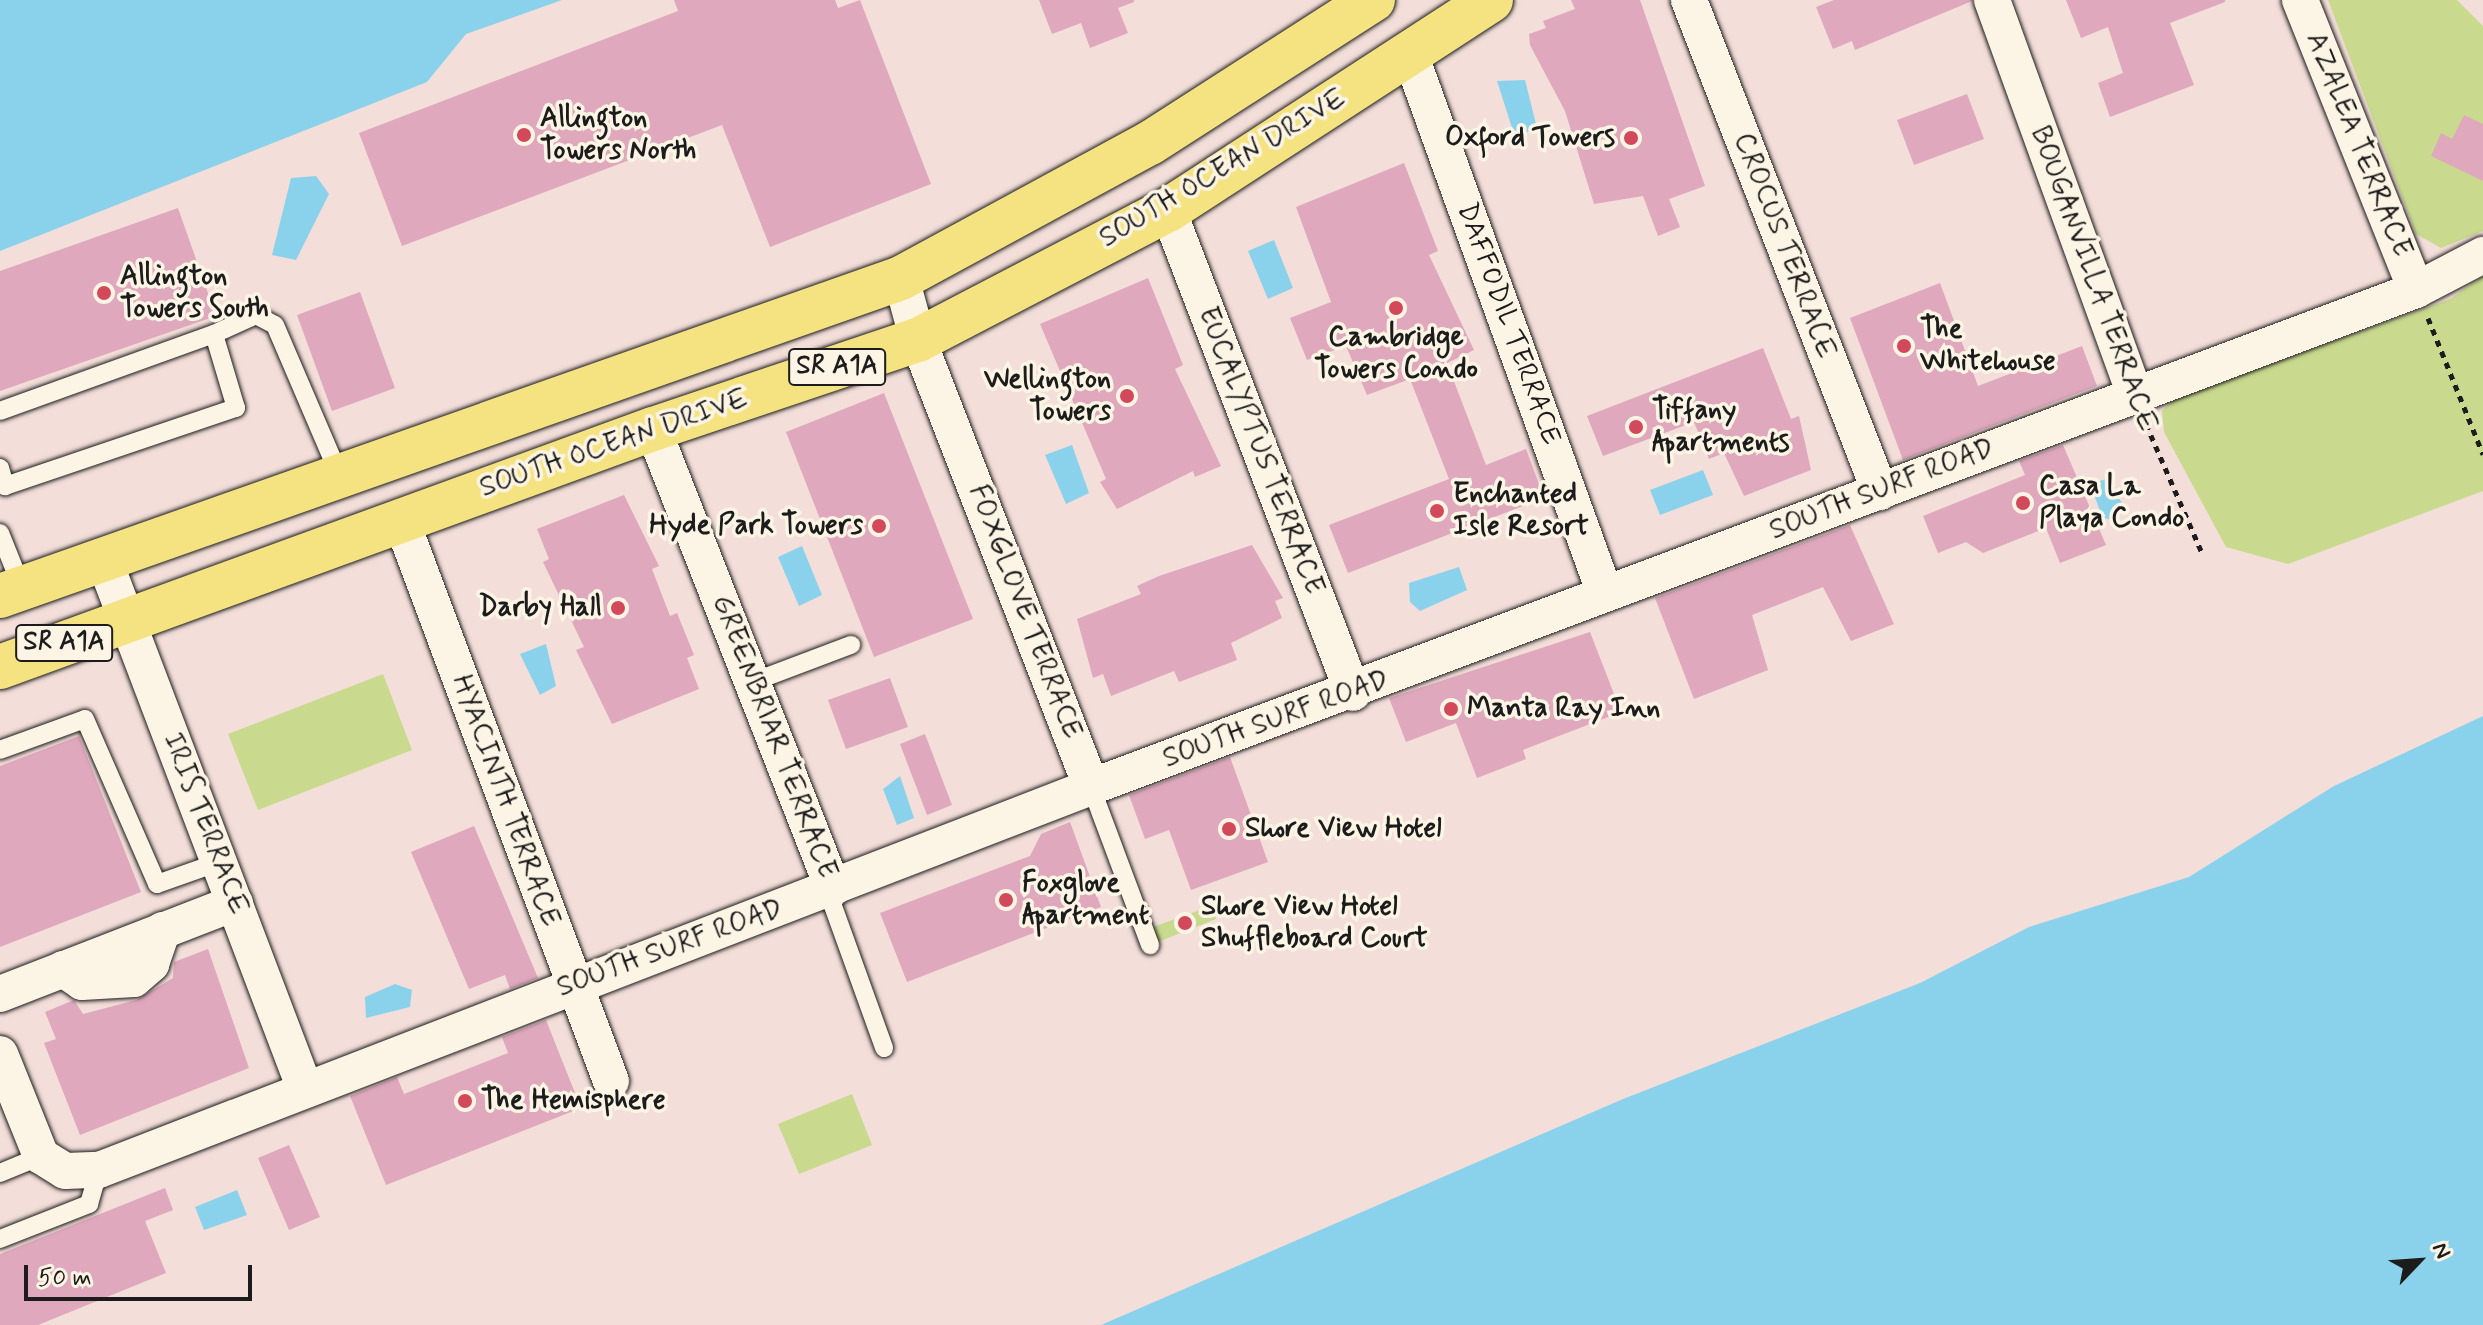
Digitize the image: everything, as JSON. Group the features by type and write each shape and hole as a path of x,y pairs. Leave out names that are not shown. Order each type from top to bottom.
{"main road":[{"name":"SR A1A","path":"11,592 901,278 1150,143 1373,0"},
{"name":"SOUTH OCEAN DRIVE","path":"0,667 653,429 918,340 1168,210 1491,0"}],"street":[{"name":"CROCUS TERRACE","path":"1689,0 1880,492"},
{"name":"BOUGANVILLA TERRACE","path":"1992,0 2134,393"},
{"name":"AZALEA TERRACE","path":"2300,0 2420,300"},
{"name":"DAFFODIL TERRACE","path":"1410,54 1605,594"},
{"name":"EUCALYPTUS TERRACE","path":"1168,210 1353,693"},
{"name":"SOUTH SURF ROAD","path":"68,1166 305,1089 573,984 833,888 1091,787 1353,693 2134,393 2420,300 2483,255"},
{"name":"FOXGLOVE TERRACE","path":"901,278 918,340 1091,787"},
{"name":"GREENBRIAR TERRACE","path":"653,429 833,888"},
{"name":"HYACINTH TERRACE","path":"401,520 611,1081"},
{"name":"IRIS TERRACE","path":"104,560 305,1089"},
{"path":"0,994 235,903"},
{"path":"0,1054 68,1166"}],"lane":[{"path":"0,411 214,334 256,315 275,325 339,474"},
{"path":"0,468 5,486 236,408 214,334"},
{"path":"0,533 11,592"},
{"path":"753,682 851,645"},
{"path":"0,750 85,719 157,884 219,862"},
{"name":"FOXGLOVE TERRACE","path":"1091,787 1150,945"},
{"name":"GREENBRIAR TERRACE","path":"833,888 833,906 884,1048"},
{"path":"0,1173 68,1166 89,1204 0,1239"}],"path":[{"path":"2420,300 2483,454"},
{"name":"BOUGANVILLA TERRACE","path":"2134,393 2203,555"}],"green space":[{"path":"2328,0 2457,0 2483,26 2483,231 2441,248 2416,234"},
{"path":"2483,276 2483,491 2288,564 2226,547 2164,432 2162,411 2174,399 2450,299"},
{"path":"383,674 412,750 258,810 228,734"},
{"name":"Shore View Hotel Shuffleboard Court","path":"1211,906 1216,919 1158,942 1153,927"},
{"path":"852,1094 872,1145 799,1174 778,1124"}],"water":[{"path":"0,0 562,0 466,34 427,82 0,251"},
{"path":"1525,80 1537,128 1515,137 1497,81"},
{"path":"316,176 329,194 296,260 272,255 291,178"},
{"path":"1274,240 1293,288 1268,299 1248,251"},
{"path":"1072,445 1089,493 1066,504 1045,455"},
{"path":"1703,470 1713,495 1660,515 1650,490"},
{"path":"2106,479 2124,506 2116,522 2102,517 2094,494 2097,482"},
{"path":"802,546 822,595 799,606 778,557"},
{"path":"1459,567 1467,590 1420,611 1410,602 1409,583"},
{"path":"546,644 556,686 540,695 520,654"},
{"path":"2483,716 2483,1325 1101,1325 1623,1099 1920,983 2029,927 2189,877 2334,786"},
{"path":"900,776 914,818 897,825 883,789"},
{"path":"395,984 412,990 410,1007 366,1018 365,997"},
{"path":"237,1190 247,1215 204,1230 195,1207"}],"building":[{"path":"674,0 835,0 838,8 860,0 931,184 770,247 722,125 402,246 359,133 678,11"},
{"path":"1039,0 1134,2 1118,8 1128,33 1090,48 1081,23 1052,34"},
{"name":"Oxford Towers","path":"1571,0 1640,0 1705,186 1669,199 1680,227 1658,236 1643,196 1594,204 1565,111 1530,45 1529,34 1546,28 1543,21 1575,9"},
{"path":"1834,0 1972,1 1855,50 1852,41 1833,49 1816,7"},
{"path":"2066,0 2225,2 2170,23 2194,85 2110,117 2098,83 2123,73 2108,27 2081,38"},
{"path":"1967,94 1984,139 1914,165 1897,120"},
{"path":"2464,115 2483,124 2483,181 2431,156 2441,133 2452,139"},
{"name":"Cambridge Towers Condo","path":"1404,163 1438,251 1429,255 1474,350 1447,363 1486,465 1526,449 1544,498 1348,573 1329,525 1449,479 1410,379 1367,395 1346,346 1307,360 1290,318 1331,302 1296,207"},
{"name":"Allington Towers South","path":"178,208 216,316 0,391 0,271"},
{"name":"Wellington Towers","path":"1148,278 1183,365 1175,369 1221,466 1195,477 1193,471 1117,509 1100,482 1106,479 1040,324"},
{"path":"1940,283 1978,386 2082,346 2097,386 1903,460 1850,318"},
{"path":"360,292 395,388 332,411 297,315"},
{"name":"Tiffany Apartments","path":"1763,348 1791,419 1799,416 1811,470 1744,496 1724,453 1709,459 1694,422 1603,456 1587,416"},
{"name":"Hyde Park Towers","path":"884,393 973,619 874,657 786,432"},
{"name":"Casa La Playa Condo","path":"2063,445 2106,545 2060,563 2046,528 1983,553 1966,542 1938,553 1923,516 2025,475 2019,461"},
{"name":"Darby Hall","path":"624,495 659,566 652,569 670,616 677,613 694,655 687,658 699,689 612,724 576,650 584,647 543,562 549,559 537,529"},
{"path":"1850,525 1894,624 1851,641 1823,587 1752,615 1768,670 1694,699 1655,598"},
{"path":"1252,545 1283,598 1275,601 1282,618 1231,643 1237,660 1179,682 1174,671 1111,696 1103,674 1093,678 1077,619 1141,594 1137,586 1159,576"},
{"path":"1590,632 1621,712 1523,750 1526,759 1477,778 1456,723 1406,742 1389,698"},
{"path":"890,678 908,727 846,749 828,700"},
{"path":"925,734 952,805 927,815 900,744"},
{"path":"79,736 141,892 0,947 0,766"},
{"name":"Shore View Hotel","path":"1230,757 1268,862 1191,890 1169,830 1145,839 1129,795"},
{"name":"Foxglove Apartment","path":"1070,822 1101,907 907,982 880,913 1030,856 1041,834"},
{"path":"474,826 538,978 510,989 505,975 469,989 411,852"},
{"path":"208,949 249,1068 80,1135 44,1043 56,1039 45,1012 74,1000 83,1014 136,1000 173,978 174,962"},
{"name":"The Hemisphere","path":"546,1020 581,1108 386,1185 350,1096 397,1077 404,1094 508,1053 502,1037"},
{"path":"289,1145 320,1217 289,1230 258,1158"},
{"path":"165,1188 173,1210 145,1221 166,1273 38,1325 0,1325 0,1254"}],"place":[{"name":"Allington Towers North","path":"524,135"},
{"name":"Oxford Towers","path":"1631,138"},
{"name":"Allington Towers South","path":"104,293"},
{"name":"Cambridge Towers Condo","path":"1396,308"},
{"name":"The Whitehouse","path":"1904,346"},
{"name":"Wellington Towers","path":"1127,396"},
{"name":"Tiffany Apartments","path":"1636,427"},
{"name":"Casa La Playa Condo","path":"2023,503"},
{"name":"Enchanted Isle Resort","path":"1437,511"},
{"name":"Hyde Park Towers","path":"879,526"},
{"name":"Darby Hall","path":"618,608"},
{"name":"Manta Ray Inn","path":"1451,709"},
{"name":"Shore View Hotel","path":"1229,829"},
{"name":"Foxglove Apartment","path":"1006,900"},
{"name":"Shore View Hotel Shuffleboard Court","path":"1185,923"},
{"name":"The Hemisphere","path":"465,1101"}]}
